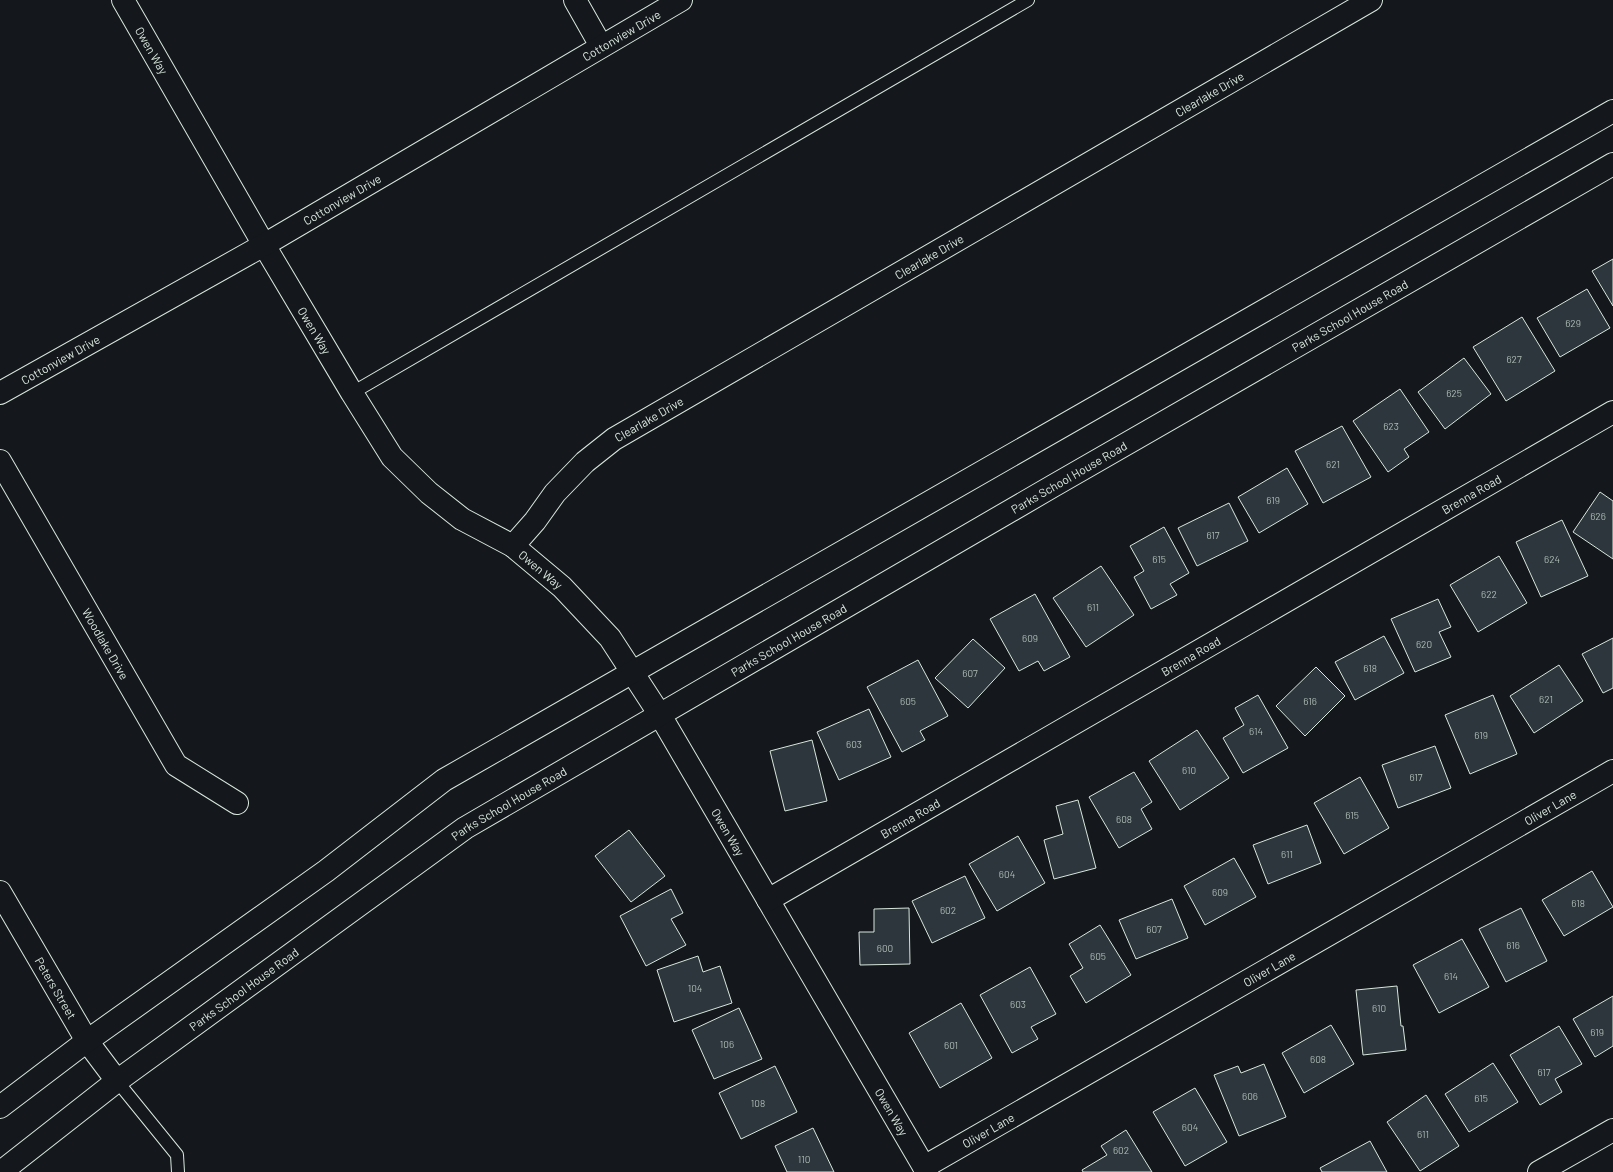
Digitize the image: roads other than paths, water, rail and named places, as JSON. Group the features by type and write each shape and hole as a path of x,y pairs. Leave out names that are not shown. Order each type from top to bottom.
{"street":[{"name":"Owen Way","path":"123,0 264,245 392,457 429,493 462,519 513,546 562,587 610,638 660,714 926,1169"},
{"path":"574,0 602,46"},
{"name":"Cottonview Drive","path":"0,393 264,245 681,0"},
{"name":"Clearlake Drive","path":"513,546 535,521 555,493 585,462 614,439 1371,0"},
{"path":"0,1107 87,1041 326,871 444,780 1613,111"},
{"name":"Parks School House Road","path":"1,1172 117,1081 465,828 1060,482 1613,164"},
{"name":"Brenna Road","path":"768,900 1613,412"},
{"name":"Woodlake Drive","path":"0,460 176,765 237,803"},
{"name":"Oliver Lane","path":"926,1169 1613,771"},
{"name":"Peters Street","path":"0,892 87,1041 117,1081"},
{"path":"1539,1172 1613,1130"}],"lane":[{"path":"352,393 1028,0"},
{"path":"117,1081 177,1155 178,1172"}]}
